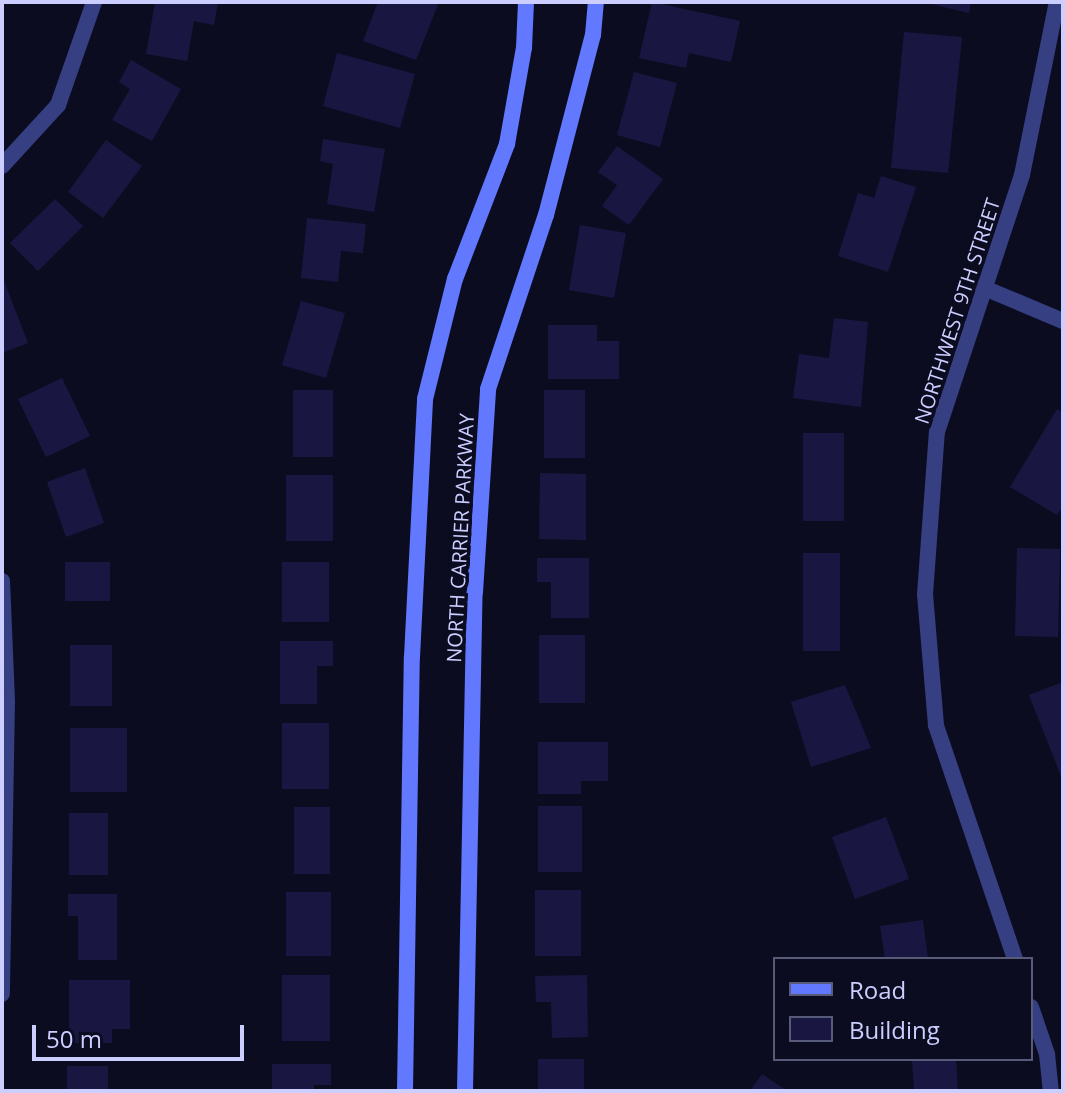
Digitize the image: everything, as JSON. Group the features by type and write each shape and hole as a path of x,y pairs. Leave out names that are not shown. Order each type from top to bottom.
{"main road":[{"name":"NORTH CARRIER PARKWAY","path":"405,1091 412,657 425,399 455,279 507,144 524,48 526,2"},
{"name":"NORTH CARRIER PARKWAY","path":"465,1091 475,592 488,389 546,215 593,35 596,2"}],"street":[{"path":"2,166 58,105 94,2"},
{"name":"NORTHWEST 9TH STREET","path":"1014,957 936,725 925,594 937,432 982,287 1022,175 1057,2"},
{"path":"982,287 1063,321"},
{"path":"2,581 7,701 2,994"},
{"path":"1033,1013 1047,1054 1051,1091"}],"building":[{"path":"155,2 218,2 214,25 194,21 187,61 146,54"},
{"path":"378,2 439,2 416,60 363,41"},
{"path":"652,2 740,21 731,62 689,53 686,68 639,58"},
{"path":"923,2 971,2 969,13"},
{"path":"904,32 962,37 948,173 891,168"},
{"path":"337,53 415,74 400,128 323,106"},
{"path":"131,60 181,89 152,141 112,120 130,89 119,82"},
{"path":"634,72 677,83 660,147 617,135"},
{"path":"323,139 385,149 374,212 327,204 333,164 320,161"},
{"path":"106,140 142,166 103,218 68,192"},
{"path":"617,146 663,179 629,225 602,206 617,185 598,172"},
{"path":"881,176 916,187 888,272 838,256 858,193 874,198"},
{"path":"55,199 83,226 38,271 10,243"},
{"path":"307,218 366,224 363,253 341,251 338,282 301,278"},
{"path":"580,225 626,233 614,298 569,290"},
{"path":"2,282 28,343 2,353"},
{"path":"301,301 345,313 326,378 282,365"},
{"path":"834,318 868,322 861,407 793,398 799,354 829,358"},
{"path":"548,325 597,325 597,341 619,341 619,379 548,379"},
{"path":"62,378 90,436 46,457 18,399"},
{"path":"293,390 333,390 333,457 293,457"},
{"path":"544,390 585,390 585,458 544,458"},
{"path":"1057,409 1063,413 1063,506 1057,515 1010,487"},
{"path":"803,433 844,433 844,521 803,521"},
{"path":"85,468 104,523 66,537 47,482"},
{"path":"540,473 586,474 586,540 539,539"},
{"path":"286,475 333,475 333,541 286,541"},
{"path":"1017,548 1060,549 1058,637 1015,636"},
{"path":"803,553 840,553 840,651 803,651"},
{"path":"537,558 589,558 589,618 551,618 551,582 537,582"},
{"path":"65,562 110,562 110,601 65,601"},
{"path":"282,562 329,562 329,622 282,622"},
{"path":"539,635 585,635 585,703 539,703"},
{"path":"280,641 333,641 333,666 317,666 317,704 280,704"},
{"path":"70,645 112,645 112,706 70,706"},
{"path":"1063,682 1063,781 1029,695"},
{"path":"845,685 871,748 811,767 791,702"},
{"path":"282,723 329,723 329,789 282,789"},
{"path":"70,728 127,728 127,792 70,792"},
{"path":"538,742 608,742 608,781 581,781 581,794 538,794"},
{"path":"538,806 582,806 582,872 538,872"},
{"path":"294,807 330,807 330,874 294,874"},
{"path":"69,813 108,813 108,875 69,875"},
{"path":"886,817 909,879 855,899 832,837"},
{"path":"535,890 581,890 581,956 535,956"},
{"path":"286,892 331,892 331,956 286,956"},
{"path":"68,894 117,894 117,960 78,960 78,916 68,916"},
{"path":"923,920 928,957 885,957 880,926"},
{"path":"282,975 330,975 330,1041 282,1041"},
{"path":"587,975 588,1037 552,1038 551,1002 536,1002 535,976"},
{"path":"69,980 130,980 130,1029 112,1029 112,1043 69,1043"},
{"path":"538,1059 584,1059 584,1091 538,1091"},
{"path":"912,1061 956,1061 958,1091 914,1091"},
{"path":"272,1064 331,1064 331,1085 314,1085 314,1091 272,1091"},
{"path":"67,1066 108,1066 108,1091 67,1091"},
{"path":"762,1074 787,1091 750,1091"}]}
